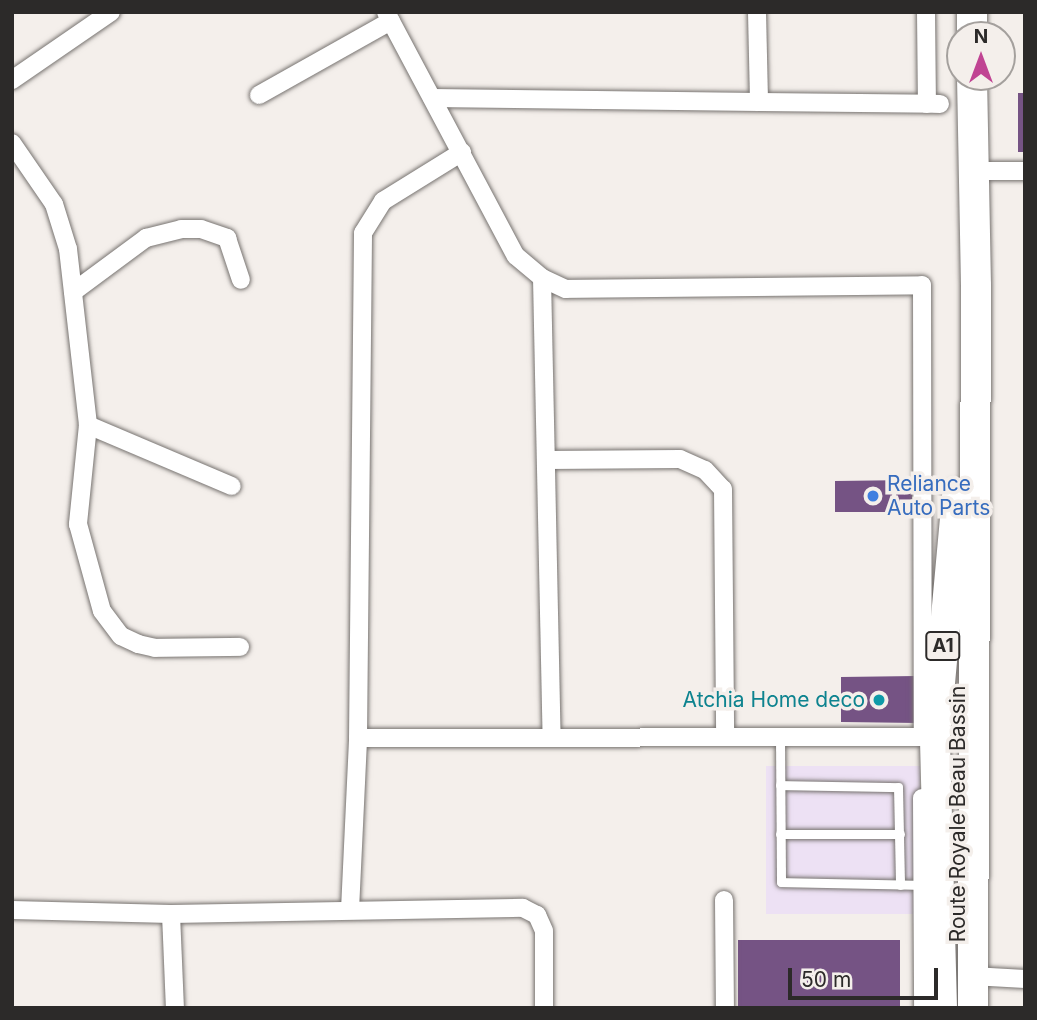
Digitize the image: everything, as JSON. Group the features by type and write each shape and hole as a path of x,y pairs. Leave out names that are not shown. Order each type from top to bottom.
{"main road":[{"name":"Route Royale Beau Bassin","path":"972,91 976,286 973,1008"},
{"name":"Route Royale Beau Bassin","path":"942,1008 935,738 976,286"},
{"name":"Route Royale Beau Bassin","path":"959,1008 956,723 976,286"}],"street":[{"path":"12,79 111,12"},
{"path":"757,12 760,102"},
{"path":"432,97 933,104 926,12"},
{"path":"259,94 388,17 516,256 542,278 566,289 922,285 922,1008"},
{"path":"12,143 54,204 68,248 88,425 78,524 84,558 110,625 121,636 155,648 240,647"},
{"path":"350,910 358,738 363,233 383,201 462,152"},
{"path":"974,171 1025,171"},
{"path":"73,292 146,239 181,229 201,229 227,239 241,280"},
{"path":"542,278 552,737"},
{"path":"88,425 232,486"},
{"path":"547,460 680,459 705,470 723,489 725,737"},
{"path":"358,738 923,737"},
{"path":"724,900 725,1008"},
{"path":"12,910 171,914 523,908 537,915 544,931 544,1008"},
{"path":"171,914 175,1008"},
{"path":"972,976 1025,979"}],"lane":[{"path":"780,737 781,883 922,886"},
{"path":"780,785 891,784 900,795 900,886"},
{"path":"780,834 900,834"}],"shaded area":[{"path":"766,766 920,766 920,914 766,914"}],"building":[{"path":"1018,93 1025,93 1025,152 1018,152"},
{"name":"Reliance Auto Parts","path":"912,480 912,512 835,512 835,481"},
{"name":"Atchia Home deco","path":"916,676 917,723 841,722 841,677"},
{"path":"738,940 900,940 900,1007 738,1008"}],"place":[{"name":"Reliance Auto Parts","path":"873,496"},
{"name":"Atchia Home deco","path":"879,700"}]}
